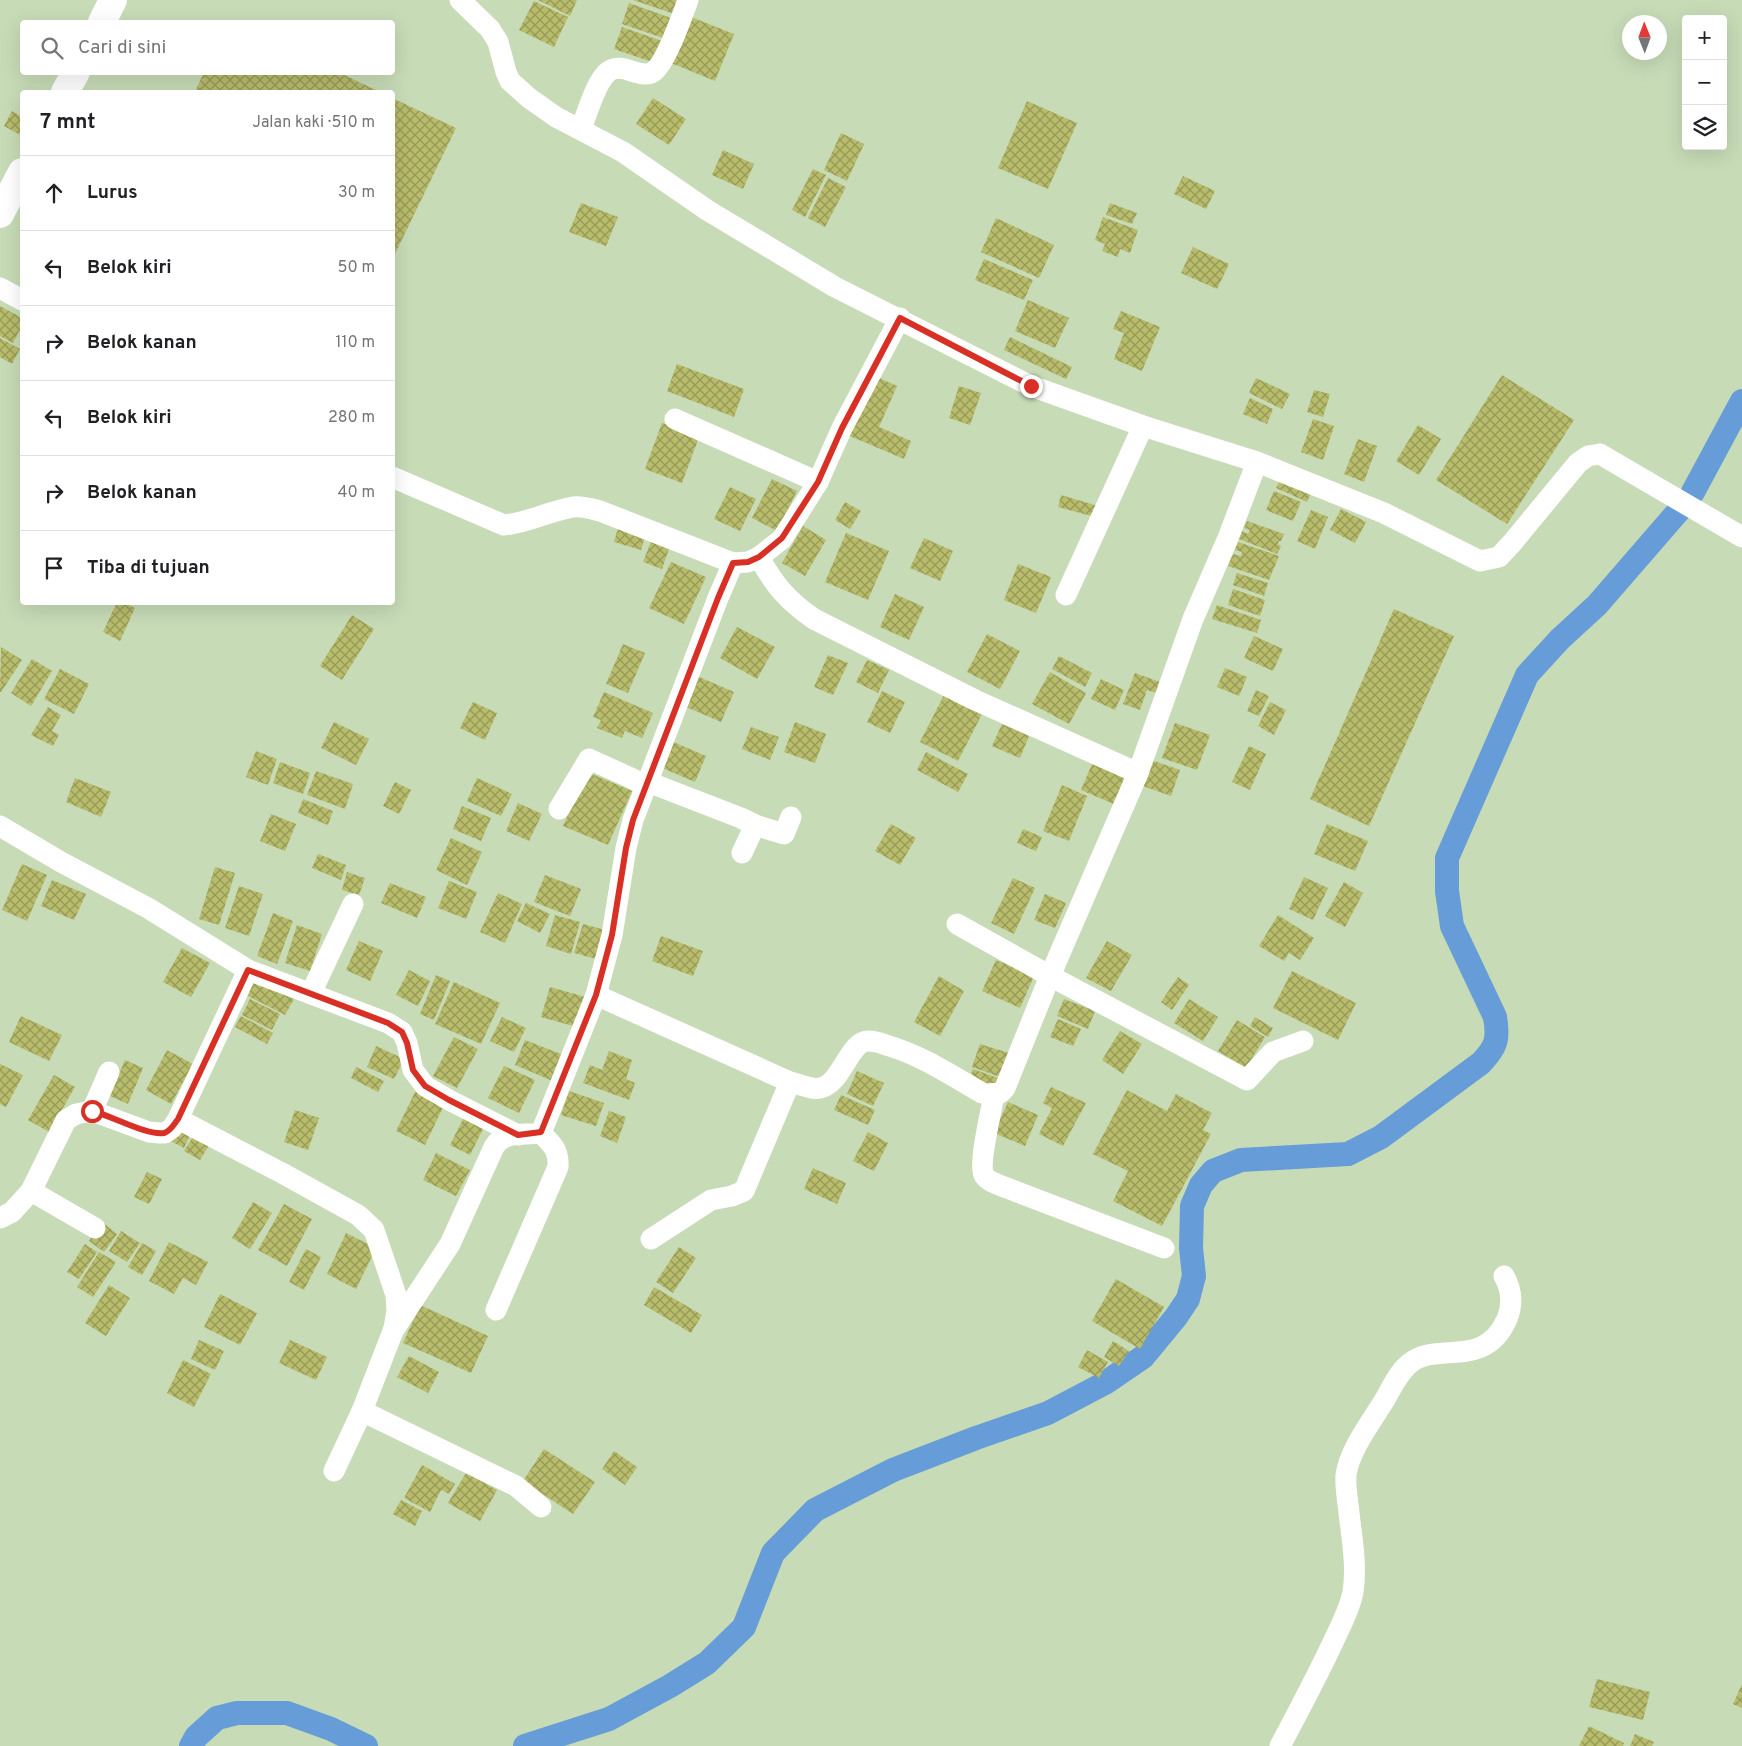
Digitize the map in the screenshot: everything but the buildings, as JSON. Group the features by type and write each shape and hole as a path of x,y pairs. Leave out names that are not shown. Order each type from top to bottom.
{"main road":[{"path":"103,20 113,0"},
{"path":"66,90 74,75"},
{"path":"0,214 20,176"}],"street":[{"path":"460,0 490,29 498,42 510,81 529,98 556,117 623,152 707,210 835,287 900,318 1031,386 1143,426 1257,462 1384,513 1480,561 1499,557 1578,463 1588,456 1600,454 1742,537"},
{"path":"581,129 599,84 608,72 615,68 641,74 651,73 660,65 688,0"},
{"path":"0,288 20,299"},
{"path":"395,478 504,525 517,524 574,507 587,508 600,511 733,563 748,562 759,557 782,538 818,482 842,428 900,318"},
{"path":"675,419 818,482"},
{"path":"1066,595 1143,426"},
{"path":"596,995 790,1082 820,1088 828,1084 835,1078 861,1042 867,1041 898,1048 929,1062 982,1093 1000,1093 1005,1088 1050,976 1138,774 1193,619 1228,538 1257,462"},
{"path":"759,557 772,580 795,606 814,620 975,700 1138,774"},
{"path":"541,1132 596,995 612,935 628,839 633,820 733,563"},
{"path":"559,809 589,759 633,779 740,818 755,826 784,834 791,817"},
{"path":"0,826 61,862 148,908 248,970 388,1023 402,1032 407,1043 413,1070 425,1086 518,1135"},
{"path":"742,854 755,826"},
{"path":"311,993 353,904"},
{"path":"957,924 1050,976 1248,1080 1273,1052 1303,1041"},
{"path":"0,1218 12,1212 31,1191 66,1120 76,1114 92,1111 148,1132 165,1132 172,1128 178,1119 248,970"},
{"path":"92,1111 110,1072"},
{"path":"651,1239 711,1200 732,1196 744,1191 790,1082"},
{"path":"994,1094 982,1162 984,1176 990,1181 1007,1188 1164,1248"},
{"path":"178,1119 358,1215 374,1230 396,1295 397,1311 393,1331 362,1411 334,1470"},
{"path":"393,1331 450,1244 499,1139 505,1136 541,1132"},
{"path":"496,1310 558,1167 556,1150 541,1132"},
{"path":"31,1191 95,1228"},
{"path":"1280,1746 1314,1683 1348,1610 1353,1593 1354,1549 1346,1489 1346,1475 1350,1462 1397,1378 1410,1363 1424,1357 1460,1353 1476,1349 1490,1341 1503,1328 1511,1304 1511,1292 1504,1276"},
{"path":"362,1411 516,1486 541,1507"}],"waterway":[{"path":"1693,492 1742,401"},
{"path":"525,1746 609,1719 670,1686 707,1663 744,1627 773,1553 815,1510 893,1470 1048,1413 1105,1383 1143,1357 1176,1317 1188,1299 1194,1276 1191,1248 1192,1206 1201,1185 1213,1171 1241,1160 1348,1154 1381,1137 1481,1063 1495,1043 1497,1032 1495,1017 1452,926 1447,891 1447,858 1527,675 1560,639 1597,605 1682,507"},
{"path":"191,1746 196,1737 217,1718 237,1713 287,1713 331,1729 366,1746"}],"route":[{"path":"92,1111 148,1132 165,1132 172,1128 178,1119 248,970 388,1023 402,1032 407,1043 413,1070 425,1086 518,1135 530,1135 541,1132 596,995 612,935 626,848 633,820 733,563 748,562 759,557 782,538 818,482 842,428 900,318 1031,386"}]}
